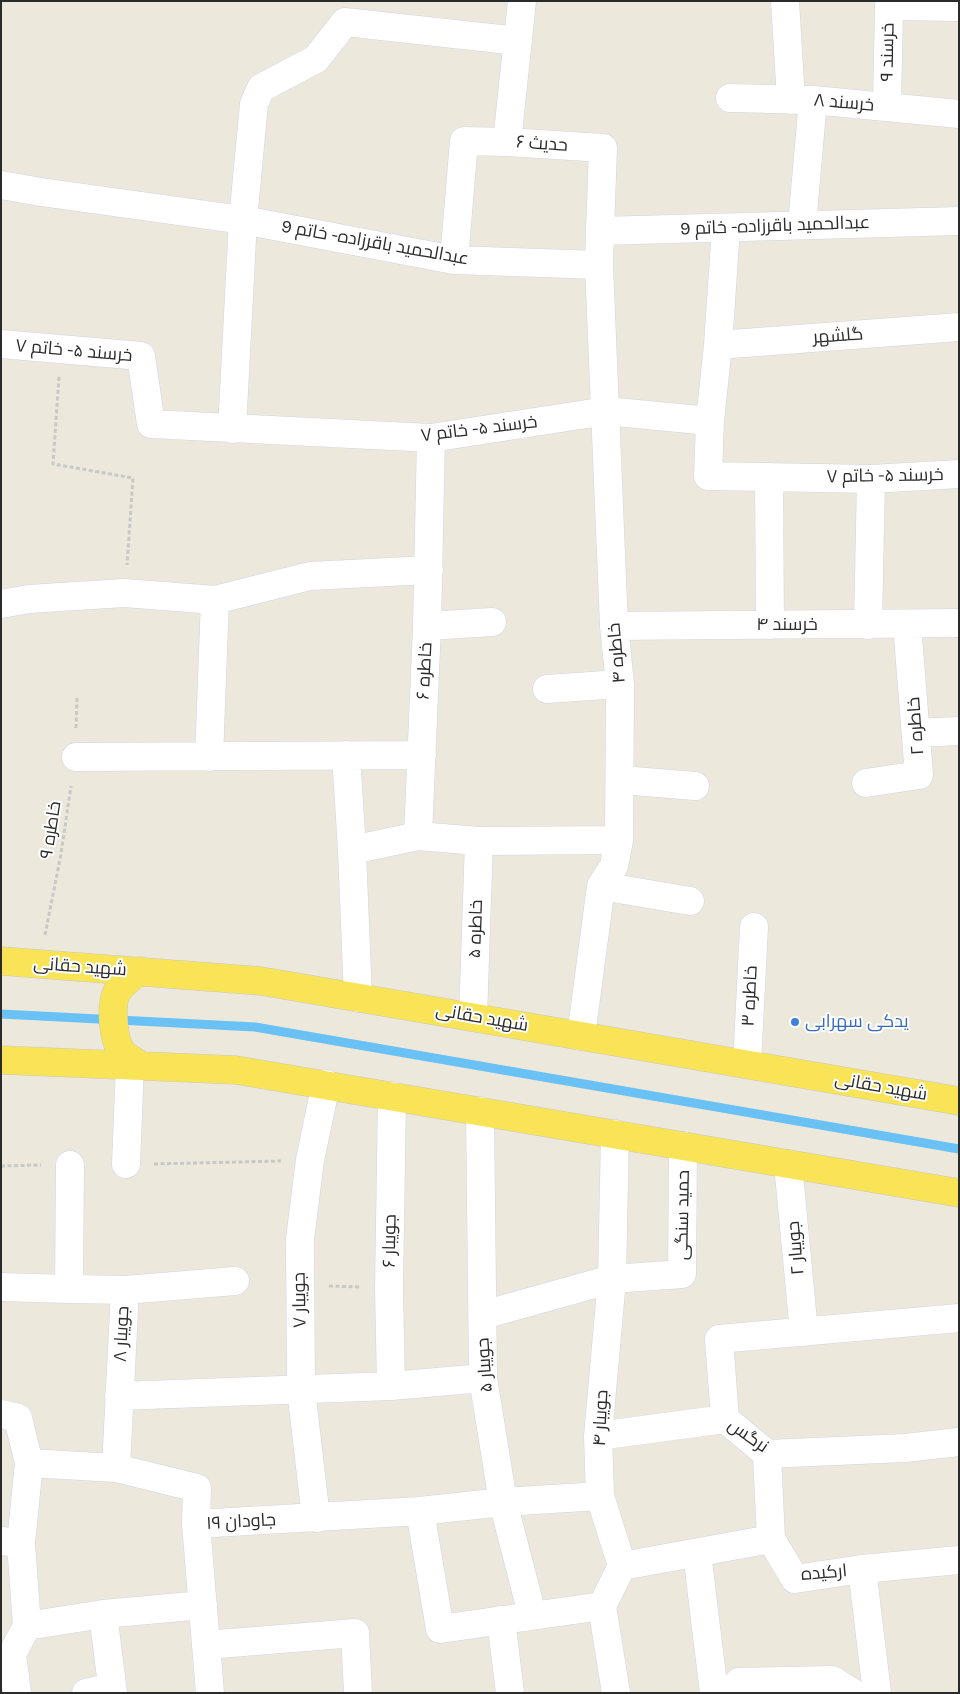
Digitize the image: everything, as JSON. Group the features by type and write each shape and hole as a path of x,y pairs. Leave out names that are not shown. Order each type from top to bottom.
{"main road":[{"name":"شهید حقانی","path":"1,961 261,981 959,1101"},
{"path":"136,1065 122,1052 114,1033 113,1012 116,993 128,979 140,971"},
{"path":"1,1060 236,1070 959,1193"}],"street":[{"name":"حدیث ۶","path":"522,1 507,142 603,148 600,231"},
{"path":"785,1 802,100 802,225"},
{"name":"خرسند ۹","path":"887,107 889,6 959,7"},
{"path":"232,429 244,220 254,104 261,88 316,59 346,11 518,41"},
{"name":"خرسند ۸","path":"730,98 802,100 959,114"},
{"path":"454,260 464,141 507,142"},
{"name":"عبدالحمید باقرزاده- خاتم 9","path":"1,185 244,220 454,260 600,264"},
{"name":"عبدالحمید باقرزاده- خاتم 9","path":"600,231 959,220"},
{"path":"710,422 718,344 726,228"},
{"path":"600,231 600,264"},
{"name":"خاطره ۴","path":"582,1036 601,886 614,866 619,840 621,780 620,684 614,626 600,264"},
{"name":"گلشهر","path":"718,344 959,327"},
{"name":"خرسند ۵- خاتم ۷","path":"1,344 140,356 151,424 431,438 606,411 710,422 708,476 870,479 959,474"},
{"name":"خاطره ۶","path":"418,836 428,626 431,438"},
{"path":"769,477 770,625"},
{"path":"868,624 870,479"},
{"path":"1,604 124,593 215,600 310,576 428,570"},
{"path":"209,757 215,600"},
{"path":"428,626 492,622"},
{"name":"خرسند ۴","path":"614,626 959,623"},
{"name":"خاطره ۲","path":"866,783 919,775 907,624"},
{"path":"548,689 620,684"},
{"path":"916,733 959,731"},
{"path":"76,757 422,755"},
{"path":"346,756 358,998"},
{"path":"621,780 695,786"},
{"path":"352,850 418,836 478,841 619,840"},
{"name":"خاطره ۵","path":"473,1017 478,841"},
{"path":"601,886 690,901"},
{"name":"خاطره ۳","path":"747,1064 754,927"},
{"path":"126,1164 136,1065"},
{"name":"جویبار ۷","path":"316,1518 301,1389 300,1239 310,1160 326,1084"},
{"name":"جویبار ۶","path":"391,1386 389,1289 392,1096"},
{"name":"جویبار ۵","path":"480,1111 483,1378 503,1502 532,1614"},
{"name":"جویبار ۴","path":"615,1134 612,1279 598,1436 600,1496 622,1566"},
{"name":"حمید سنگی","path":"612,1279 682,1274 683,1146"},
{"name":"جویبار ۲","path":"788,1164 804,1332"},
{"path":"69,1289 70,1165"},
{"path":"482,1315 612,1279"},
{"path":"124,1290 235,1281"},
{"name":"جویبار ۸","path":"1,1287 124,1290 116,1468"},
{"path":"725,1418 719,1339 959,1318"},
{"path":"119,1396 391,1386 483,1378"},
{"path":"1,1414 18,1418 29,1463 11,1542 27,1626 12,1654 11,1678"},
{"name":"نرگس","path":"598,1436 725,1418 767,1454 905,1448 959,1442"},
{"path":"616,1693 602,1606 622,1566 771,1539 767,1454"},
{"name":"جاودان ۱۹","path":"29,1463 116,1468 197,1488 196,1524 420,1511 503,1502"},
{"path":"503,1502 600,1496"},
{"path":"420,1511 440,1628 602,1606"},
{"path":"196,1524 210,1693"},
{"name":"ارکیده","path":"771,1539 795,1579 862,1569 959,1560"},
{"path":"697,1553 714,1693"},
{"path":"862,1569 877,1693"},
{"path":"27,1626 103,1614 203,1605"},
{"path":"86,1693 112,1690 103,1614"},
{"path":"501,1620 510,1693"},
{"path":"206,1645 356,1633 358,1693"},
{"path":"736,1689 839,1688"}],"path":[{"path":"62,349 53,464 133,478 124,593"},
{"name":"خاطره ۹","path":"38,964 61,854 76,757 77,698"}],"waterway":[{"path":"1,1014 255,1027 959,1149"}],"place":[{"name":"یدکی سهرابی","path":"795,1022"}]}
